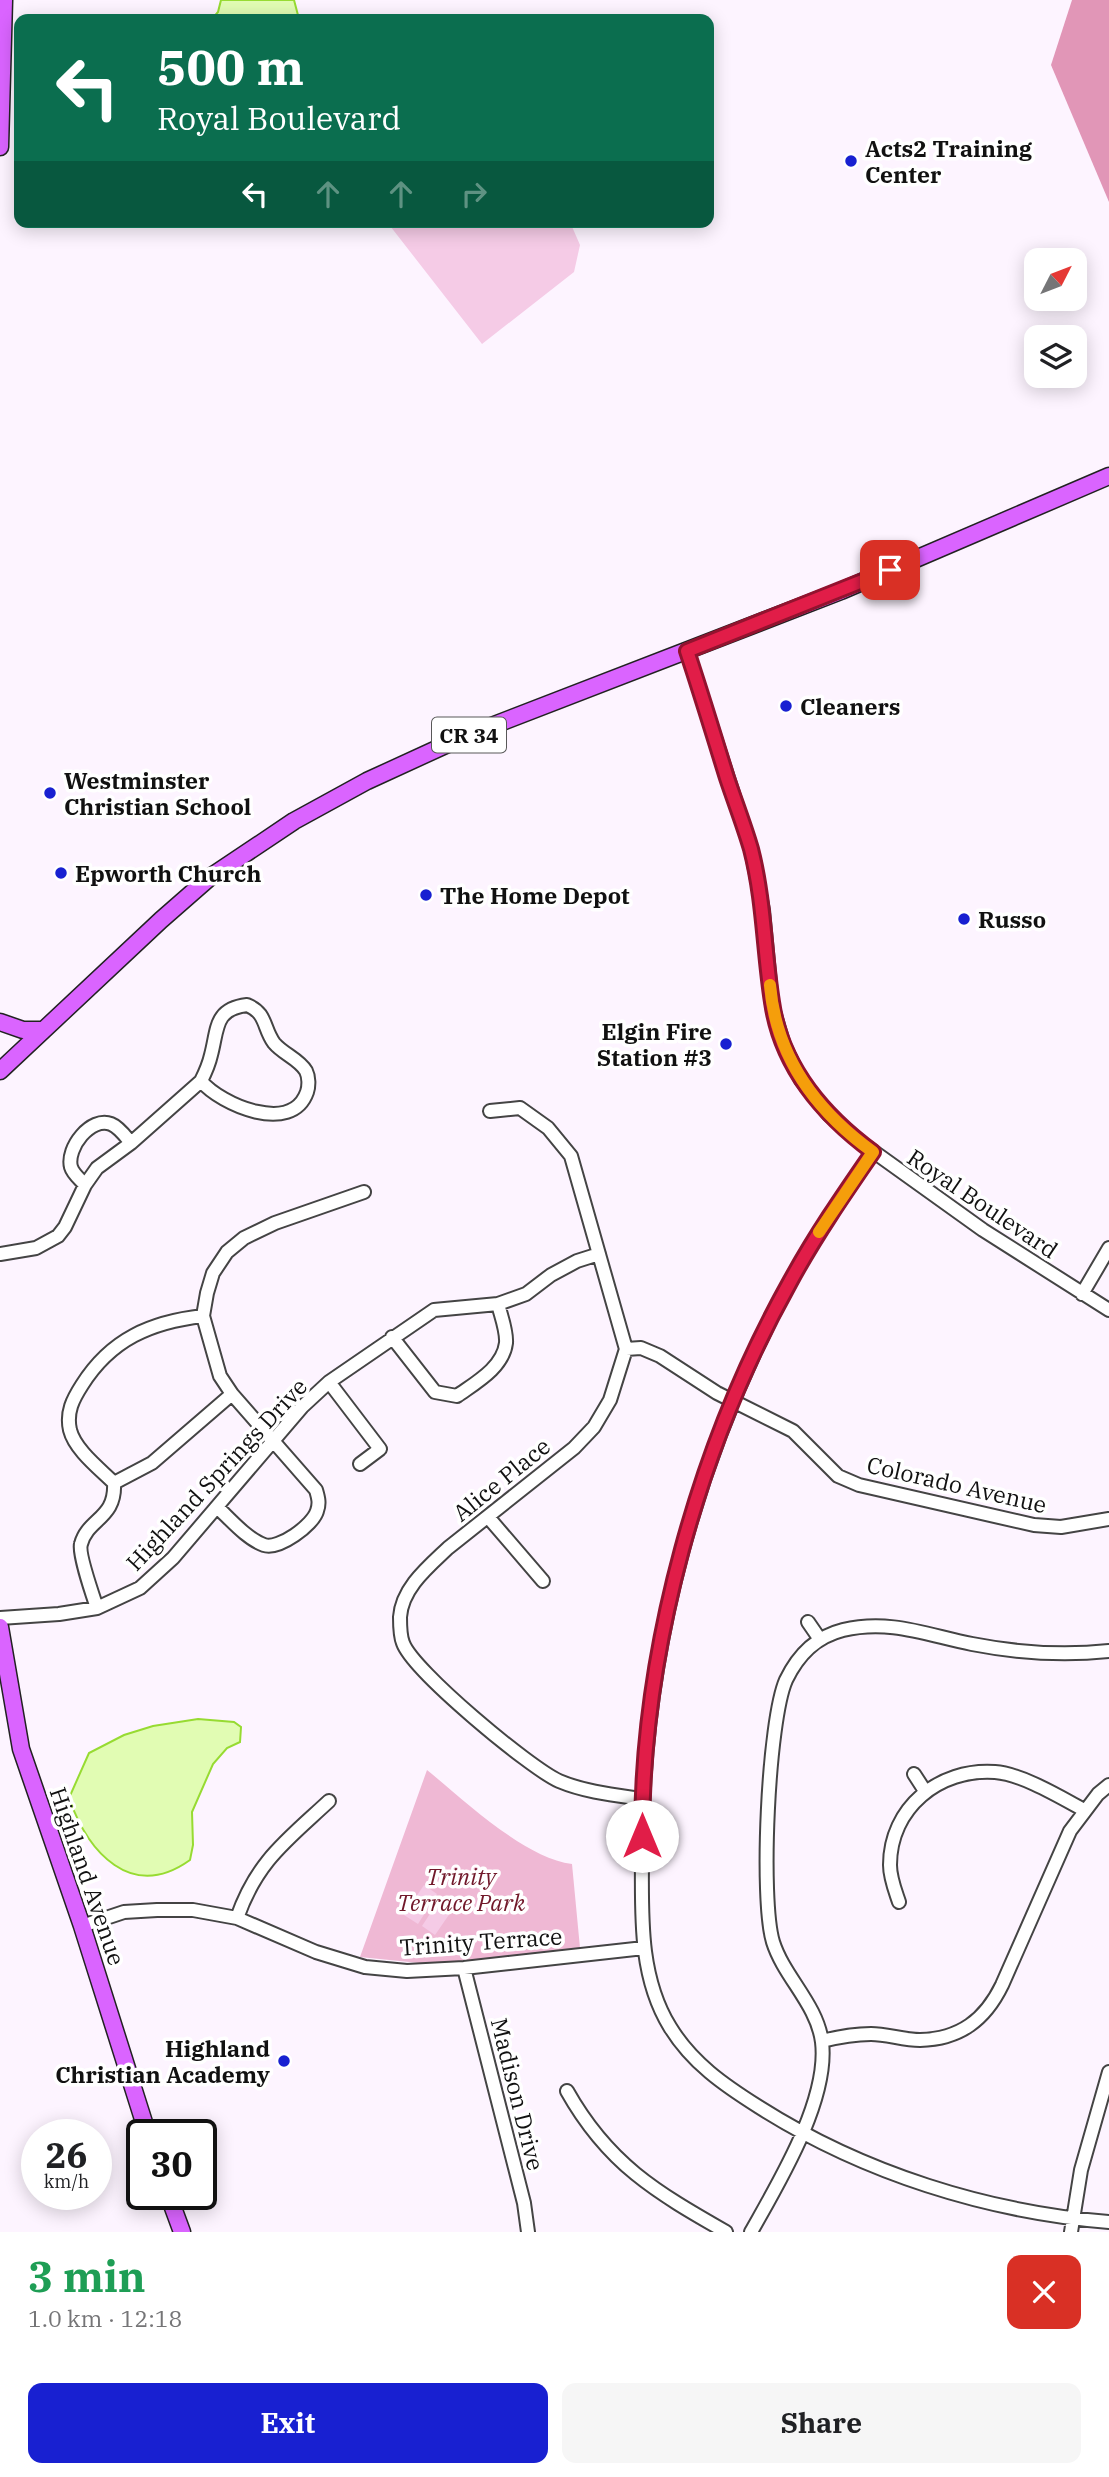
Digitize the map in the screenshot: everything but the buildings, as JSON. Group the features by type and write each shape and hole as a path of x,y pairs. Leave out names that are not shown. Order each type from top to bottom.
{"main road":[{"path":"0,147 4,0"},
{"name":"CR 34","path":"0,1071 209,878 294,821 368,781 463,737 841,591 1109,475"},
{"path":"0,1022 23,1030 43,1030"},
{"name":"Highland Avenue","path":"0,1627 21,1749 82,1926 143,2119"},
{"path":"174,2210 182,2232"}],"street":[{"name":"Royal Boulevard","path":"687,651 751,849 763,910 772,1005 783,1045 801,1080 819,1104 873,1152 983,1230 1109,1310"},
{"path":"0,1254 36,1248 58,1236 85,1185 103,1163 131,1143 201,1081 208,1065 218,1023 231,1010 247,1005 260,1012 270,1036 281,1050 305,1069 309,1086 304,1099 296,1106 285,1111 263,1114 227,1102 201,1081"},
{"path":"490,1111 520,1108 548,1128 570,1156 626,1349"},
{"path":"85,1185 71,1167 70,1154 75,1144 91,1128 101,1122 111,1124 131,1143"},
{"path":"873,1152 789,1283 734,1401 706,1473 676,1571 662,1634 653,1694 642,1799 644,1948 655,1997 669,2026 688,2051 715,2078 802,2133 887,2171 985,2203 1072,2226 1109,2222"},
{"path":"217,1507 257,1542 267,1546 282,1544 313,1518 319,1501 316,1490 232,1394 220,1376 203,1315 213,1273 227,1252 244,1238 275,1223 364,1192"},
{"path":"1082,1294 1109,1248"},
{"name":"Highland Springs Drive","path":"0,1618 97,1608 140,1588 159,1573 302,1407 330,1382 434,1310 498,1304 526,1294 551,1275 577,1261 598,1254"},
{"path":"392,1337 435,1392 457,1396 497,1365 503,1355 506,1341 498,1304"},
{"path":"97,1608 80,1546 84,1536 112,1504 114,1483 70,1432 68,1417 71,1402 102,1357 116,1346 159,1325 180,1318 203,1315"},
{"name":"Colorado Avenue","path":"626,1349 640,1348 660,1356 698,1382 793,1431 838,1476 859,1485 1034,1525 1061,1527 1109,1519"},
{"name":"Alice Place","path":"626,1349 610,1400 594,1427 574,1448 429,1566 407,1592 400,1614 404,1645 446,1692 538,1769 578,1788 642,1799"},
{"path":"330,1382 380,1449 360,1464"},
{"path":"114,1483 152,1463 232,1394"},
{"path":"488,1517 543,1581"},
{"path":"808,1622 819,1638"},
{"path":"751,2232 802,2133 814,2105 819,2084 822,2041 803,1996 778,1956 769,1924 771,1783 780,1697 792,1668 808,1647 819,1638 850,1629 881,1625 1016,1652 1061,1654 1109,1651"},
{"path":"899,1902 890,1867 896,1832 914,1802 938,1783 966,1774 996,1772 1012,1776 1084,1810"},
{"path":"914,1774 926,1791"},
{"path":"822,2041 851,2034 920,2040 942,2037 962,2030 989,2010 1065,1842 1084,1810 1109,1786"},
{"path":"237,1918 250,1884 268,1859 329,1801"},
{"name":"Trinity Terrace","path":"82,1926 124,1912 193,1910 237,1918 316,1952 365,1967 407,1971 464,1968 644,1948"},
{"name":"Madison Drive","path":"464,1968 524,2203 528,2232"},
{"path":"1072,2226 1082,2170 1109,2072"},
{"path":"567,2091 583,2121 622,2164 666,2197 726,2232"}],"green space":[{"name":"Trinity Terrace Park","path":"427,1770 515,1840 534,1851 572,1864 580,1948 429,1964 360,1957"}],"shaded area":[{"path":"221,0 294,0 298,14 216,14"},
{"path":"1072,0 1109,0 1109,202 1051,65"},
{"path":"392,228 573,228 580,245 574,272 482,344"},
{"path":"198,1719 234,1722 241,1727 240,1742 227,1748 213,1764 192,1812 193,1845 190,1860 169,1872 149,1876 131,1873 114,1865 88,1836 69,1798 89,1753 124,1735 153,1726"},
{"path":"424,1885 437,1894 418,1924 404,1915"},
{"path":"441,1897 455,1906 435,1935 422,1926"}],"slow traffic":[{"path":"770,985 772,1005 783,1045 801,1080 829,1115 873,1152 819,1232"}],"place":[{"name":"Acts2 Training Center","path":"851,161"},
{"name":"Cleaners","path":"786,706"},
{"name":"Westminster Christian School","path":"50,793"},
{"name":"Epworth Church","path":"61,873"},
{"name":"The Home Depot","path":"426,895"},
{"name":"Russo","path":"964,919"},
{"name":"Elgin Fire Station #3","path":"726,1044"},
{"name":"Highland Christian Academy","path":"284,2061"}],"route":[{"path":"642,1836 642,1799 649,1718 662,1634 676,1571 706,1473 738,1391 789,1283 873,1152 819,1104 801,1080 783,1045 772,1005 763,910 751,849 687,651 890,570"}]}
